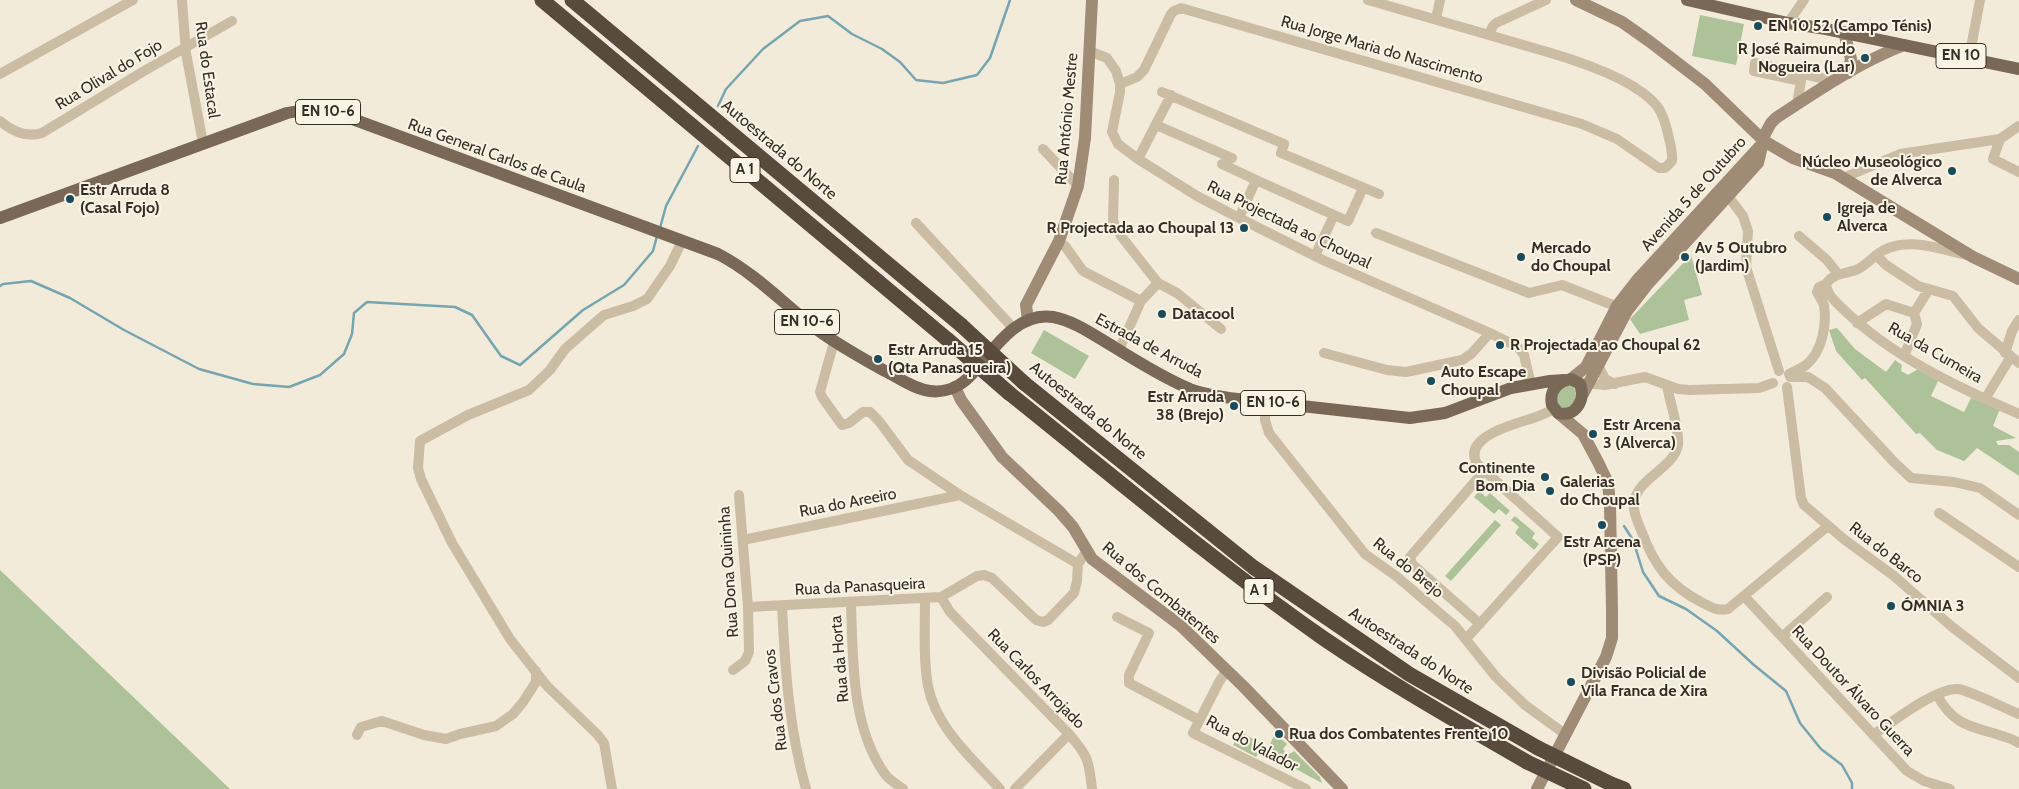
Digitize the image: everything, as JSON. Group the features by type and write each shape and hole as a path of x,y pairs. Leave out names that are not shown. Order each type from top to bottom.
{"highway":[{"name":"A 1","path":"542,0 1009,393 1243,580 1323,638 1400,689 1527,762 1584,789"},
{"name":"Autoestrada do Norte","path":"572,0 961,325 1024,383 1253,567 1409,674 1538,748 1618,786"}],"main road":[{"name":"EN 10","path":"1687,0 1788,23 1844,32 2019,69"},
{"name":"Rua General Carlos de Caula","path":"0,218 287,113 306,110 329,112 718,254 735,264 834,342 886,372 923,389 942,391 955,388"},
{"name":"Estrada de Arruda","path":"955,388 967,379 997,344 1014,329 1028,320 1046,317 1063,320 1190,389 1211,395 1395,418 1423,418 1445,413 1511,388 1550,381 1577,387"},
{"path":"1531,385 1540,389 1554,408 1570,413 1577,387 1555,388 1554,408"}],"street":[{"path":"0,74 133,0"},
{"name":"Rua do Estacal","path":"182,0 186,47 203,143"},
{"name":"Rua António Mestre","path":"1028,320 1026,309 1028,301 1059,241 1078,186 1085,138 1092,0"},
{"path":"1368,0 1489,34 1496,24 1546,0"},
{"path":"1436,19 1440,0"},
{"path":"1523,12 1529,0"},
{"path":"1576,0 1622,22 1663,52 1705,84 1764,141 1793,158 1835,173 1972,257 2019,279"},
{"path":"1788,23 1804,0"},
{"path":"1969,58 1979,1"},
{"name":"Rua Jorge Maria do Nascimento","path":"1120,84 1141,74 1171,14 1181,8 1582,124 1616,139 1656,167 1665,168 1670,165 1672,157 1666,124 1656,105 1640,91 1580,62 1489,34"},
{"name":"Rua Olival do Fojo","path":"0,121 20,133 32,136 42,133 144,70 232,21"},
{"path":"1844,32 1851,59 1848,73"},
{"name":"Avenida 5 de Outubro","path":"1577,387 1586,367 1638,279 1700,213 1724,191 1764,141 1771,123 1797,104 1878,55 1904,45"},
{"name":"Rua Projectada ao Choupal","path":"1089,51 1107,58 1112,63 1120,84 1119,101 1112,132 1118,144 1138,159 1197,196 1239,218 1315,256 1518,347 1522,351 1531,385"},
{"path":"1797,104 1802,81 1754,71 1755,62 1834,81"},
{"path":"1138,159 1156,125 1167,93 1284,144 1281,154 1379,194"},
{"path":"1156,125 1232,158"},
{"path":"1844,178 1900,154 2000,139 2019,126"},
{"path":"2000,139 1993,159 2019,172"},
{"path":"1043,149 1078,186"},
{"path":"1222,164 1348,221 1363,188"},
{"path":"1114,180 1113,220 1115,228 1158,283 1177,294 1221,329"},
{"path":"1239,218 1256,180"},
{"name":"Rua do Barco","path":"1724,191 1743,216 1748,231 1746,267 1786,377 1801,498 1804,505 1828,526 1894,576 1951,626 2019,678"},
{"path":"1315,256 1334,215"},
{"path":"916,223 1014,329"},
{"path":"1376,233 1529,293 1562,285 1622,308"},
{"path":"1799,236 1827,260 1838,274"},
{"path":"612,789 604,743 598,734 547,686 510,639 452,543 421,479 418,468 420,441 468,414 529,390 550,370 565,349 604,315 646,300 670,266 682,241"},
{"path":"1059,241 1065,246 1083,271 1140,301"},
{"path":"1773,382 1779,388 1786,377 1806,364 1818,351 1825,318 1824,304 1817,292 1819,287 1826,284 1830,279 1838,274 1858,269 1876,255 1891,247 1908,243 1972,257"},
{"path":"1876,255 1886,266 1918,286 1953,296 1978,328 2012,358"},
{"path":"1119,350 1140,301 1158,283"},
{"name":"Rua da Cumeira","path":"1826,284 1827,292 1857,323 1904,356 1985,399 2019,414"},
{"path":"1904,356 1917,324 1914,313 1929,289"},
{"path":"1857,323 1886,304 1914,313"},
{"name":"Avenida 5 de Outubro","path":"1577,387 1598,365 1622,308"},
{"path":"1985,399 2012,358 2012,331 2019,320"},
{"path":"1324,353 1387,370 1406,372 1462,360 1471,354 1490,333"},
{"path":"834,342 820,392 839,421 846,425 860,414 870,412 908,460 960,496 1078,564"},
{"path":"1598,365 1605,378 1615,384"},
{"path":"1773,382 1774,374 1786,377 1808,378 1826,388 1911,478 1954,482 1980,488 2019,515"},
{"path":"1582,434 1577,387 1605,386 1640,377 1649,378 1683,390 1759,388 1773,382"},
{"path":"1667,385 1677,431 1677,447 1671,458 1638,492 1634,503 1635,514 1653,559 1679,589 1719,610 1728,609 1745,597 1828,526"},
{"name":"Rua dos Combatentes","path":"955,388 965,406 1002,457 1059,511 1077,534 1086,552 1092,559 1181,626 1227,670 1342,789"},
{"name":"Rua do Brejo","path":"1265,402 1264,420 1269,433 1365,554 1455,626 1496,677 1525,705 1565,734"},
{"path":"1466,639 1558,536 1476,461 1474,454 1476,447 1497,429 1554,408 1582,434 1604,473 1609,493 1612,550 1612,638 1606,657 1565,734 1539,789"},
{"path":"1480,624 1412,564 1410,557 1485,470"},
{"name":"Rua Dona Quininha","path":"733,670 748,658 748,607 738,495"},
{"name":"Rua do Areeiro","path":"743,540 960,496"},
{"path":"1939,513 2019,567"},
{"name":"Rua da Panasqueira","path":"748,607 941,598 974,577 987,575 1036,620 1043,622 1048,620 1074,593 1078,564 1086,552"},
{"name":"Rua Doutor Álvaro Guerra","path":"1745,597 1907,771 1924,781 1950,789"},
{"path":"1782,637 1827,597"},
{"path":"925,598 928,687 939,716 958,744 1000,789"},
{"name":"Rua Carlos Arrojado","path":"941,598 950,612 1069,734 1088,761 1092,789"},
{"name":"Rua da Horta","path":"850,603 856,698 866,738 886,775 903,789"},
{"name":"Rua dos Cravos","path":"782,606 788,701 794,741 806,789"},
{"name":"Rua do Valador","path":"1117,617 1149,633 1129,675 1130,683 1199,720"},
{"name":"Rua do Valador","path":"1227,670 1193,732 1306,789"},
{"path":"357,735 361,727 382,721 424,735 446,739 496,726 513,714 523,702 536,682 536,671"},
{"path":"1873,735 1937,695 1959,689 2019,714"},
{"path":"1937,695 1943,706 1960,722 2010,738 2019,743"},
{"path":"1015,789 1069,734"}],"green space":[{"path":"1700,15 1744,24 1736,65 1692,56"},
{"path":"1691,255 1702,295 1684,300 1689,320 1640,334 1630,319"},
{"path":"1837,328 1855,349 1886,372 1895,360 1902,365 1901,371 1908,375 1920,368 1939,379 1931,396 1964,412 1971,398 2000,409 1993,426 2016,438 1996,441 1998,445 2009,445 2019,452 2019,476 1977,448 1964,461 1937,450 1920,433 1916,434 1865,378 1862,380 1836,351 1829,330"},
{"path":"1044,330 1089,356 1075,379 1031,353"},
{"path":"1571,385 1576,390 1574,404 1565,409 1559,407 1555,397 1563,386"},
{"path":"1479,491 1486,497 1490,493 1510,511 1506,515 1499,509 1494,514 1474,497"},
{"path":"1515,516 1535,533 1532,538 1539,544 1534,550 1515,533 1519,527 1511,520"},
{"path":"1495,520 1501,525 1451,581 1445,576"},
{"path":"0,570 230,789 0,789"},
{"path":"1240,731 1263,745 1256,757 1233,745"},
{"path":"1275,734 1287,744 1283,749 1288,755 1294,751 1320,777 1322,783 1265,754"}],"waterway":[{"path":"718,106 726,89 763,49 800,21 828,16 852,34 882,49 900,62 916,80 943,83 977,75 990,58 1010,0"},
{"path":"660,228 666,206 698,146"},
{"path":"0,286 31,281 70,298 124,330 199,369 253,384 289,387 320,375 344,354 352,334 354,313 367,302 455,307 472,315 501,356 520,365 583,310 624,285 653,251 657,236"},
{"path":"1624,526 1633,540 1643,572 1659,596 1686,609 1717,631 1786,691 1800,723 1821,749 1842,765 1852,783 1852,789"}],"place":[{"name":"EN 10 52 (Campo Ténis)","path":"1758,26"},
{"name":"R José Raimundo Nogueira (Lar)","path":"1865,58"},
{"name":"Núcleo Museológico de Alverca","path":"1952,171"},
{"name":"Estr Arruda 8 (Casal Fojo)","path":"70,199"},
{"name":"Igreja de Alverca","path":"1827,217"},
{"name":"R Projectada ao Choupal 13","path":"1244,228"},
{"name":"Mercado do Choupal","path":"1521,257"},
{"name":"Av 5 Outubro (Jardim)","path":"1685,257"},
{"name":"Datacool","path":"1162,314"},
{"name":"R Projectada ao Choupal 62","path":"1500,345"},
{"name":"Estr Arruda 15 (Qta Panasqueira)","path":"878,359"},
{"name":"Auto Escape Choupal","path":"1431,381"},
{"name":"Estr Arruda 38 (Brejo)","path":"1234,406"},
{"name":"Estr Arcena 3 (Alverca)","path":"1593,434"},
{"name":"Continente Bom Dia","path":"1545,477"},
{"name":"Galerias do Choupal","path":"1550,491"},
{"name":"Estr Arcena (PSP)","path":"1602,525"},
{"name":"ÓMNIA 3","path":"1891,606"},
{"name":"Divisão Policial de Vila Franca de Xira","path":"1571,682"},
{"name":"Rua dos Combatentes Frente 10","path":"1279,734"}]}
